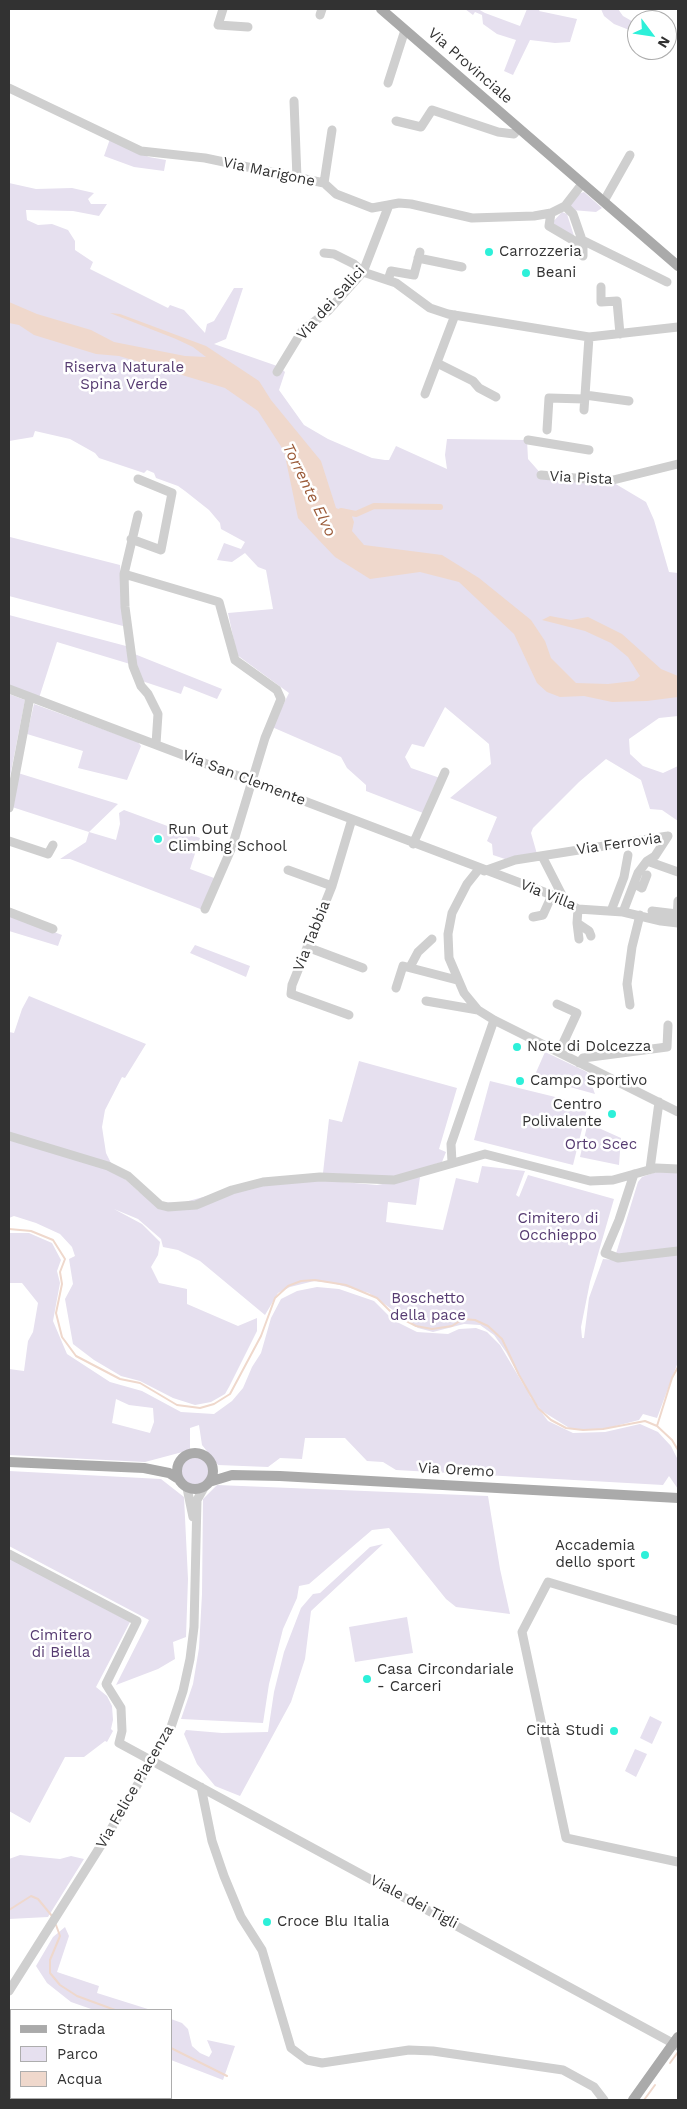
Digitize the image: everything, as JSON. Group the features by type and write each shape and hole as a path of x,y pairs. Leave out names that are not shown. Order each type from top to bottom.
{"main road":[{"name":"Via Provinciale","path":"381,9 678,266"},
{"path":"9,1462 144,1468 169,1473 187,1488 196,1490 207,1484 212,1467 207,1458 197,1453 186,1455 178,1463 144,1468"},
{"path":"177,1478 178,1463"},
{"name":"Via Oremo","path":"212,1467 232,1475 368,1480 678,1498"},
{"name":"Via Oremo","path":"207,1484 232,1475"},
{"path":"633,2100 677,2042"},
{"path":"639,2100 649,2080"}],"street":[{"path":"223,9 218,24 248,27"},
{"path":"388,83 405,30"},
{"name":"Via Marigone","path":"9,88 141,151 205,158 324,183 336,194 356,204 372,208 411,204 472,218 534,216 551,213 565,206 582,184"},
{"path":"294,101 297,178"},
{"path":"396,121 421,127 432,110 498,132 514,134 517,128"},
{"path":"324,183 332,130"},
{"path":"604,201 630,155"},
{"name":"Via dei Salici","path":"278,372 302,331 328,311 363,272 390,205"},
{"path":"565,206 573,214 582,240 666,282"},
{"path":"551,213 549,226 584,246 583,256"},
{"path":"324,253 343,258 363,272 396,282 430,308 455,315 589,337 678,327"},
{"path":"388,280 391,271 414,275 419,255 462,268"},
{"path":"601,287 601,302 617,301 620,334"},
{"path":"425,394 455,315"},
{"path":"584,410 589,337"},
{"path":"437,363 473,381 478,388 496,397"},
{"path":"547,430 549,398 585,397 629,401"},
{"path":"528,440 589,450"},
{"name":"Via Pista","path":"541,475 609,481 678,464"},
{"path":"130,539 162,550 172,493 138,479"},
{"path":"138,515 130,539 124,574 128,634 133,666 158,714 156,744"},
{"path":"124,574 219,602 235,660 280,695 281,699 265,738 232,847 205,909"},
{"name":"Via San Clemente","path":"9,689 482,870"},
{"path":"9,808 30,697"},
{"path":"412,844 445,772"},
{"name":"Via Tabbia","path":"349,1016 291,994 307,947 332,886 352,820"},
{"name":"Via Ferrovia","path":"482,870 515,860 668,836 655,856 647,861 638,873 623,912"},
{"path":"9,841 48,854 53,845"},
{"path":"610,911 624,877 628,855"},
{"path":"542,856 564,899"},
{"path":"647,861 678,872"},
{"path":"288,870 332,886"},
{"path":"482,870 467,884 452,913 448,934 449,958 464,994 478,1010 494,1020 678,1112"},
{"name":"Via Villa","path":"482,870 564,899 578,909 623,912 640,915 660,922 678,920"},
{"path":"635,884 642,888 646,875"},
{"path":"534,917 543,915 552,895"},
{"path":"652,911 678,920 678,901"},
{"path":"578,909 579,939"},
{"path":"9,912 53,929"},
{"path":"630,1005 627,984 632,947 640,915"},
{"path":"577,923 589,931 591,936"},
{"path":"410,967 418,952 432,939"},
{"path":"307,947 363,968"},
{"path":"396,988 403,966 457,980"},
{"path":"426,1001 478,1010"},
{"path":"557,1004 577,1013 559,1052"},
{"path":"452,1162 451,1144 494,1020"},
{"path":"579,1063 583,1058 667,1046 668,1025"},
{"path":"650,1169 659,1102"},
{"path":"9,1136 108,1166 128,1176 160,1204 168,1207 196,1205 232,1190 263,1182 320,1177 394,1180 485,1154 590,1181 613,1180 650,1169 665,1167 678,1169"},
{"path":"634,1174 619,1220 604,1254 618,1258 678,1252"},
{"name":"Via Felice Piacenza","path":"9,1991 58,1916 153,1762 170,1730 183,1692 190,1660 194,1627 197,1500 207,1484"},
{"name":"Via Felice Piacenza","path":"187,1488 196,1529"},
{"name":"Viale dei Tigli","path":"9,1554 137,1621 106,1684 121,1708 122,1731 119,1743 677,2042"},
{"path":"678,1621 548,1582 522,1632 566,1838 678,1862"},
{"path":"201,1787 212,1841 224,1876 241,1917 262,1950 291,2048 307,2060 322,2063 409,2050 433,2051 563,2070 594,2087 604,2100"}],"green space":[{"path":"465,9 478,9 520,26 527,9 540,9 539,11 577,19 570,42 555,43 530,40 513,75 504,71 516,40 497,34 483,24 482,15 475,12 473,15"},
{"path":"601,9 618,9 627,18 627,29 614,24 604,16"},
{"path":"110,139 149,157 166,160 164,171 134,167 104,156"},
{"name":"Riserva Naturale Spina Verde","path":"9,183 36,189 72,188 94,193 88,199 91,204 107,204 99,216 73,211 26,210 27,220 38,225 52,224 68,230 75,241 75,250 93,262 90,269 168,308 170,305 184,310 205,333 207,324 214,321 234,288 243,288 226,339 214,344 280,367 285,372 279,390 304,425 328,439 372,458 385,460 389,460 396,446 447,469 445,455 447,439 527,440 528,459 543,476 614,483 646,502 654,520 669,572 678,573 678,716 659,718 629,739 630,754 643,766 663,773 678,766 678,821 662,810 650,809 641,780 606,759 579,782 533,828 531,833 537,854 505,859 493,855 492,844 487,841 497,817 450,798 491,764 489,744 445,707 424,747 412,744 405,757 411,768 440,778 423,813 366,791 366,785 347,768 341,757 272,727 289,693 237,655 228,613 273,609 266,570 258,567 245,553 232,562 217,560 224,543 241,549 245,542 221,529 220,523 209,510 185,491 178,486 156,478 154,473 147,470 144,473 99,458 95,453 70,439 35,431 33,437 9,441"},
{"path":"584,192 602,208 596,212 572,210 568,207 578,194"},
{"path":"562,212 567,214 575,239 550,225"},
{"path":"10,537 120,565 123,626 9,596"},
{"path":"9,615 126,646 130,664 57,642 39,698 9,687"},
{"path":"132,653 222,689 217,699 184,686 181,694 142,681"},
{"path":"9,694 25,700 9,782"},
{"path":"34,704 138,742 141,746 127,780 78,768 83,751 27,734"},
{"path":"18,773 118,804 89,832 12,807"},
{"path":"124,810 200,838 190,869 214,878 203,910 70,859 60,859 86,842 89,832 116,840 120,824 119,813"},
{"path":"9,915 62,935 58,946 9,931"},
{"path":"195,945 250,966 246,977 190,953"},
{"path":"29,996 146,1044 125,1078 122,1077 105,1110 102,1127 106,1153 112,1165 9,1134 9,1032 14,1033 22,1009"},
{"path":"545,1052 587,1072 595,1094 534,1077"},
{"path":"359,1061 457,1088 439,1149 446,1152 442,1162 393,1177 323,1173 329,1119 342,1122"},
{"path":"490,1081 588,1105 573,1165 474,1140"},
{"name":"Orto Scec","path":"592,1125 621,1138 619,1165 580,1157 587,1126 591,1128"},
{"path":"9,1135 112,1167 138,1191 158,1202 181,1203 266,1180 331,1181 377,1185 420,1177 416,1205 388,1202 386,1222 443,1230 456,1178 478,1183 482,1166 525,1171 516,1195 519,1197 528,1175 614,1199 590,1282 581,1327 582,1338 584,1338 589,1298 603,1259 614,1260 638,1182 642,1177 659,1171 678,1173 678,1362 657,1418 643,1414 639,1420 600,1430 571,1429 542,1411 528,1394 548,1421 573,1433 605,1432 640,1424 658,1432 671,1446 678,1460 678,1489 669,1476 663,1485 396,1470 383,1462 367,1461 345,1438 305,1438 302,1459 280,1458 268,1467 218,1465 202,1445 199,1425 190,1428 190,1450 145,1462 9,1455 9,1369 24,1371 28,1341 33,1332 38,1303 22,1283 9,1283 9,1233 29,1233 52,1243 61,1260 57,1271 60,1283 53,1321 67,1354 110,1382 142,1391 181,1412 214,1414 232,1401 243,1388 252,1367 261,1353 271,1318 281,1299 297,1291 317,1287 339,1289 374,1301 393,1320 417,1332 448,1334 459,1329 476,1328 487,1332 500,1345 526,1389 506,1352 494,1335 480,1325 464,1324 433,1332 418,1328 369,1293 332,1283 314,1281 290,1287 278,1293 265,1315 200,1261 178,1250 163,1247 161,1239 138,1219 114,1209 142,1224 160,1242 158,1255 151,1267 159,1283 187,1289 187,1304 238,1326 257,1318 257,1331 225,1394 211,1402 195,1405 173,1398 140,1381 121,1376 94,1360 73,1344 65,1299 73,1284 69,1259 75,1256 72,1247 60,1234 14,1216 9,1218","holes":["116,1399 129,1405 153,1408 154,1422 150,1433 112,1423"]},
{"path":"195,1457 201,1458 209,1466 209,1478 201,1486 195,1487 189,1486 181,1478 180,1472 181,1466 189,1458"},
{"path":"9,1471 161,1479 184,1497 188,1579 186,1637 173,1642 175,1659 158,1669 116,1685 149,1620 9,1546"},
{"path":"217,1485 488,1496 500,1569 510,1614 456,1607 446,1599 389,1528 372,1530 309,1584 299,1586 297,1598 283,1629 269,1684 263,1723 181,1719 193,1684 199,1648 202,1594 203,1499"},
{"path":"383,1544 311,1611 305,1659 291,1702 240,1796 215,1786 197,1764 184,1734 186,1730 222,1733 268,1732 274,1692 284,1652 301,1608 313,1594 320,1593 370,1547"},
{"name":"Cimitero di Biella","path":"9,1558 130,1622 96,1687 107,1696 112,1706 113,1720 111,1729 113,1731 107,1742 105,1741 84,1757 65,1757 30,1823 9,1811"},
{"path":"407,1617 413,1653 355,1662 349,1627"},
{"path":"650,1716 662,1722 652,1744 640,1738"},
{"path":"635,1749 647,1754 636,1777 625,1771"},
{"path":"20,1855 60,1859 71,1856 84,1859 48,1917 9,1919 9,1859"},
{"path":"65,1927 69,1936 57,1972 99,1986 97,1993 148,2009 91,2009 71,2002 47,1983 36,1966 53,1937"},
{"path":"172,2019 182,2023 188,2029 192,2046 200,2053 209,2057 212,2052 207,2040 235,2046 223,2080 172,2060"}],"water":[{"name":"Torrente Elvo","path":"9,302 37,314 91,330 114,342 185,356 206,357 193,347 176,339 110,313 120,314 206,346 259,381 271,400 321,461 336,508 351,514 354,522 352,531 364,545 442,555 479,578 531,620 545,641 551,658 576,683 608,684 634,681 640,676 628,657 611,643 585,631 542,620 550,616 571,620 588,617 622,634 661,669 678,676 678,697 647,701 612,702 584,696 560,697 547,692 537,683 514,634 459,582 420,572 370,579 335,557 298,518 284,451 258,411 225,388 119,356 96,354 34,335 19,325 9,323"}],"waterway":[{"path":"341,511 356,514 374,506 440,507"},
{"path":"9,1229 31,1231 53,1240 65,1259 60,1272 62,1284 56,1313 62,1337 76,1356 120,1379 140,1383 177,1405 200,1408 214,1404 230,1394 261,1336 275,1298 288,1286 301,1281 315,1280 346,1285 377,1298 393,1314 416,1326 432,1329 452,1326 463,1319 475,1320 488,1326 502,1339 519,1375 538,1408 551,1420 566,1428 583,1430 603,1429 645,1421 657,1426 672,1440 678,1450"},
{"path":"657,1426 672,1378 678,1367"},
{"path":"9,1910 31,1896 38,1899 52,1916"},
{"path":"56,1925 60,1936 50,1960 50,1973 60,1985 77,1996 112,2009"},
{"path":"172,2048 227,2076"},
{"path":"670,2063 678,2052"},
{"path":"644,2100 655,2085"}],"place":[{"name":"Carrozzeria","path":"489,252"},
{"name":"Beani","path":"526,273"},
{"name":"Run Out Climbing School","path":"158,839"},
{"name":"Note di Dolcezza","path":"517,1047"},
{"name":"Campo Sportivo","path":"520,1081"},
{"name":"Centro Polivalente","path":"612,1114"},
{"name":"Accademia dello sport","path":"645,1555"},
{"name":"Casa Circondariale - Carceri","path":"367,1679"},
{"name":"Città Studi","path":"614,1731"},
{"name":"Croce Blu Italia","path":"267,1922"}],"park label":[{"name":"Cimitero di Occhieppo","path":"558,1228"},
{"name":"Boschetto della pace","path":"428,1308"}]}
